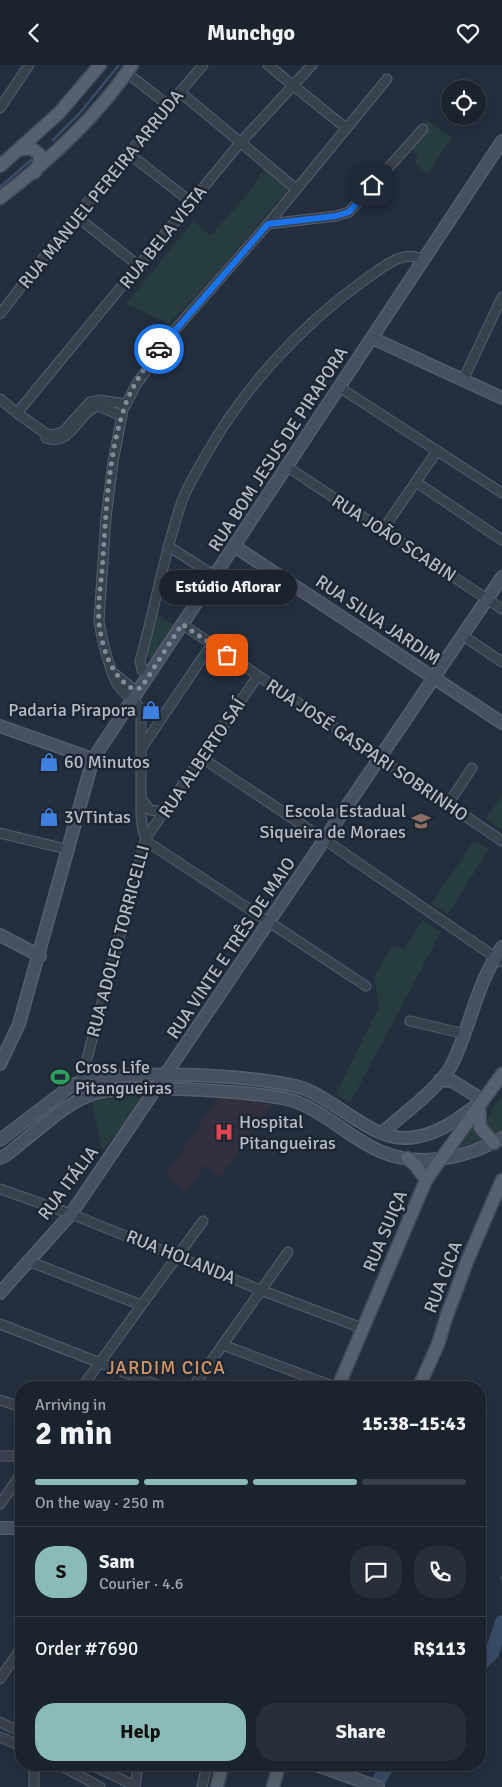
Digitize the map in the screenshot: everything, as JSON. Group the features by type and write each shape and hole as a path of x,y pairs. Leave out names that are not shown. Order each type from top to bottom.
{"main road":[{"path":"0,166 59,113 100,65"},
{"path":"0,198 35,172 90,118 130,69"},
{"path":"20,149 31,148 39,154 40,160 35,172"},
{"name":"RUA SUIÇA","path":"340,1381 426,1180 502,1074"},
{"path":"481,1102 480,1127 498,1140"},
{"path":"407,1158 416,1166 426,1180"},
{"name":"RUA CICA","path":"422,1381 438,1344 468,1259 502,1181"},
{"path":"217,1787 221,1771"},
{"path":"273,1787 277,1771"}],"street":[{"path":"0,108 29,65"},
{"name":"RUA MANUEL PEREIRA ARRUDA","path":"1,311 76,216 203,65"},
{"path":"268,65 346,128"},
{"name":"RUA BELA VISTA","path":"17,413 240,143 294,87 312,65"},
{"path":"130,69 168,105"},
{"path":"133,699 116,682 100,635 99,620 106,518 122,416 126,404 152,358 172,332 268,224 295,188 387,79"},
{"path":"180,92 295,188"},
{"path":"268,224 336,216 349,212 423,129"},
{"name":"RUA BOM JESUS DE PIRAPORA","path":"0,1064 19,1024 40,956 66,849 93,759 502,141"},
{"path":"128,153 191,202"},
{"path":"76,216 139,266"},
{"path":"149,675 142,670 140,661 168,547 183,498 232,413 266,371 337,300 406,255 415,255 422,260"},
{"path":"463,380 499,310 502,297"},
{"path":"372,338 502,398"},
{"path":"339,387 502,493"},
{"path":"0,399 45,433 52,435 63,432 90,401 99,400 126,404"},
{"path":"17,413 33,430 44,437 57,440 72,432 92,408 98,406 122,416"},
{"path":"382,531 437,451"},
{"name":"RUA JOÃO SCABIN","path":"286,466 502,609"},
{"path":"416,482 502,540"},
{"name":"RUA SILVA JARDIM","path":"234,546 502,723"},
{"path":"168,547 215,577"},
{"name":"RUA VINTE E TRÊS DE MAIO","path":"157,1089 502,577"},
{"name":"RUA JOSÉ GASPARI SOBRINHO","path":"182,624 257,677 381,758 502,841"},
{"path":"462,635 502,662"},
{"path":"142,746 211,645"},
{"path":"113,672 129,687 133,689 141,688"},
{"name":"RUA ALBERTO SAÍ","path":"146,840 257,677"},
{"name":"RUA ADOLFO TORRICELLI","path":"81,1081 146,840 142,831 141,713 133,699"},
{"path":"0,726 93,759"},
{"path":"202,758 325,840 498,960"},
{"path":"448,804 472,769"},
{"path":"142,800 150,810 166,812"},
{"path":"0,833 66,849"},
{"path":"146,840 366,986"},
{"path":"0,935 40,956"},
{"path":"382,1133 440,1081 450,1067 465,1034 482,981 498,960 502,947"},
{"path":"410,1021 465,1034"},
{"path":"0,1140 71,1086 81,1081 95,1078 166,1075 243,1078 306,1089 382,1133 407,1138 432,1133 452,1124 481,1102 452,1081 440,1081"},
{"path":"0,1158 78,1099 102,1091 157,1089 265,1096 295,1101 318,1112 382,1152 407,1158 440,1159 465,1154 498,1140"},
{"name":"RUA ITÁLIA","path":"0,1293 71,1214 157,1089"},
{"name":"RUA HOLANDA","path":"0,1189 71,1214 263,1291 362,1328"},
{"path":"86,1381 176,1255 203,1221"},
{"path":"197,1381 263,1291 288,1252"},
{"path":"28,1261 141,1305"},
{"path":"0,1324 146,1381"},
{"path":"223,1345 321,1381"},
{"path":"0,1399 15,1405"},
{"path":"0,1456 15,1456"},
{"path":"0,1504 15,1483"},
{"path":"0,1528 15,1528"},
{"path":"0,1679 15,1656"},
{"path":"0,1722 15,1729"},
{"path":"0,1737 15,1743"},
{"path":"34,1771 34,1787"},
{"path":"71,1771 100,1787"},
{"path":"104,1771 134,1786 137,1771"},
{"path":"202,1787 206,1771"},
{"path":"333,1771 378,1787"}],"shaded area":[{"name":"Hospital Pitangueiras","path":"219,1096 276,1099 221,1177 205,1165 187,1191 165,1176"}],"green space":[{"path":"425,119 452,138 427,174 415,164 418,156 411,148 425,132"},
{"path":"264,169 289,188 210,281 169,324 126,304 193,221 211,235 250,191"},
{"path":"158,615 176,626 155,660 148,657 146,652 155,617"},
{"path":"502,795 502,830 486,819"},
{"path":"474,841 489,849 448,914 431,904"},
{"path":"423,920 441,932 350,1103 336,1094 379,1007 374,976 392,946 404,949"},
{"path":"132,1094 140,1099 139,1108 102,1150 91,1099"},
{"path":"502,1097 502,1132 494,1132 487,1123 492,1109"},
{"path":"475,1119 477,1131 482,1140 455,1149"}],"waterway":[{"path":"53,140 79,114 119,65"},
{"path":"0,187 31,160"},
{"path":"486,1658 492,1653 502,1622"},
{"path":"375,1787 384,1771"}],"way so far":[{"path":"159,349 136,385 123,410 119,426 106,518 99,606 100,635 113,672 133,689 141,688 182,624 227,655"}],"place":[{"name":"Estúdio Aflorar","path":"227,655"},
{"name":"Padaria Pirapora","path":"151,710"},
{"name":"60 Minutos","path":"49,762"},
{"name":"3VTintas","path":"49,817"},
{"name":"Escola Estadual Siqueira de Moraes","path":"421,821"},
{"name":"Cross Life Pitangueiras","path":"60,1077"},
{"name":"Hospital Pitangueiras","path":"224,1132"}],"district":[{"name":"JARDIM CICA","path":"166,1367"}],"route":[{"path":"159,349 203,295 268,224 336,216 349,212 372,185"}]}
